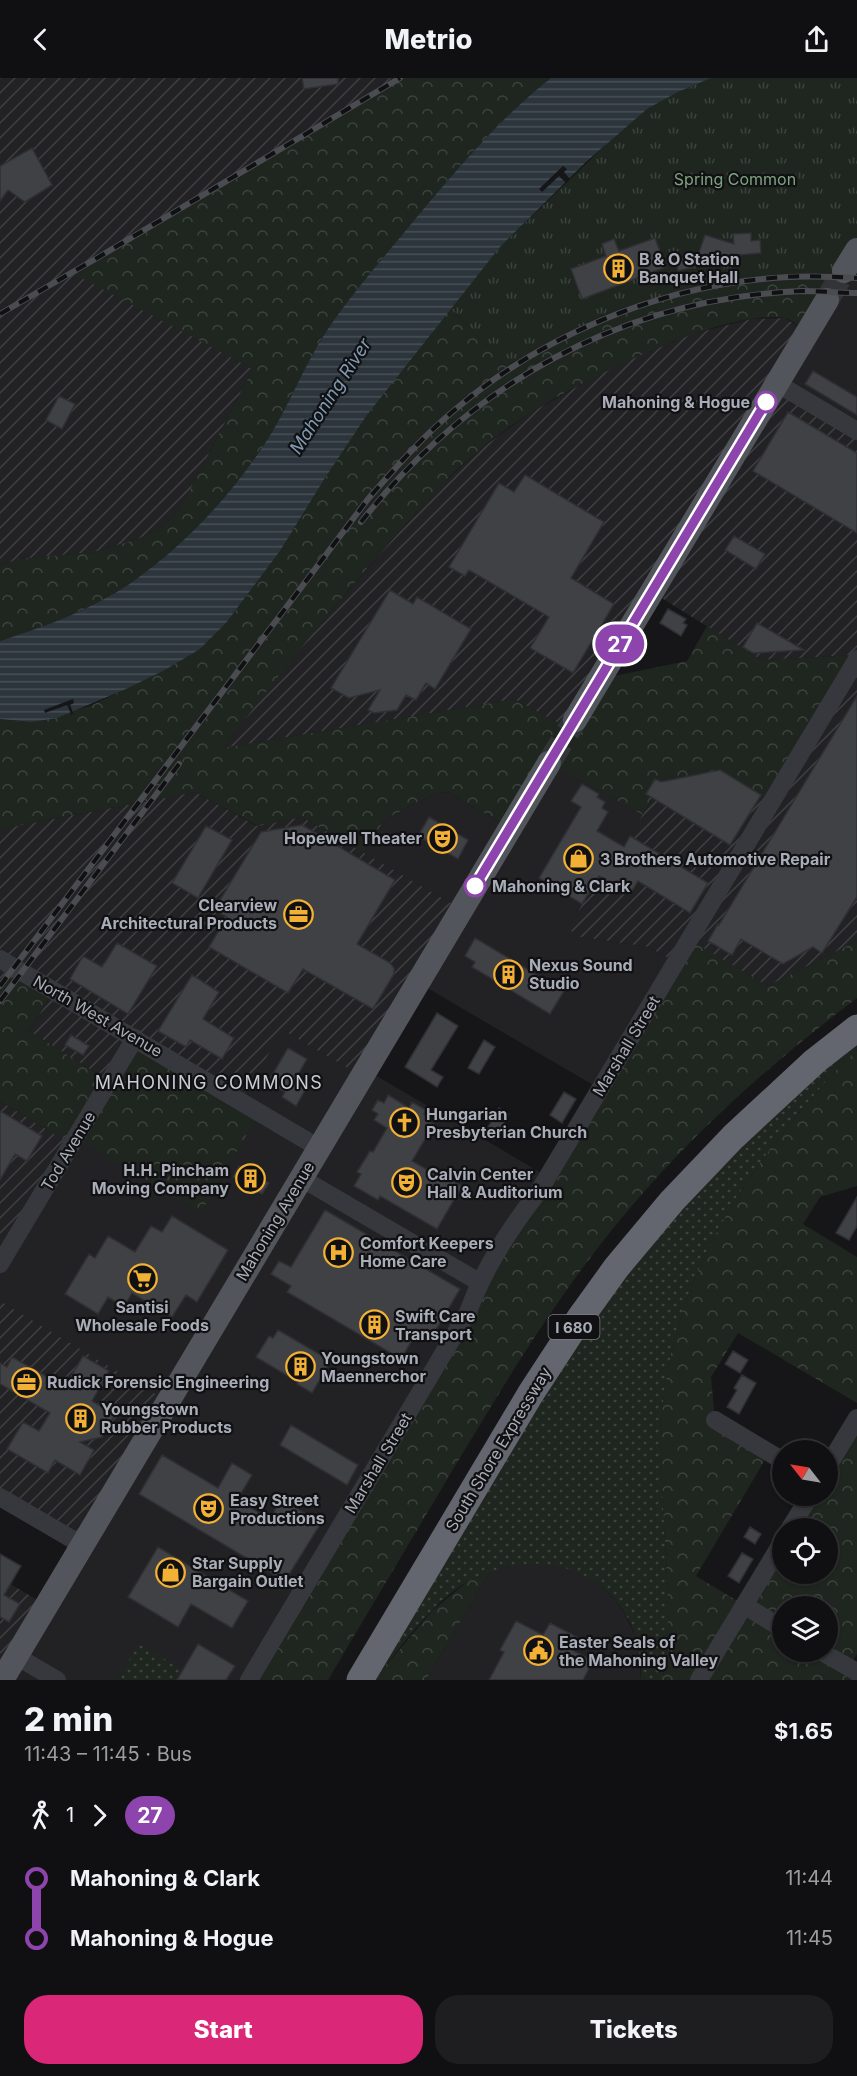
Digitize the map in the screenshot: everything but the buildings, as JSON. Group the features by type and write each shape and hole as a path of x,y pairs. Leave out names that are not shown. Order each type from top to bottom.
{"highway":[{"name":"South Shore Expressway","path":"360,1680 531,1393 579,1318 616,1268 672,1201 733,1137 808,1067 857,1028"}],"main road":[{"path":"844,272 857,250"},
{"path":"575,720 827,300"},
{"name":"Mahoning Avenue","path":"2,1680 549,763"}],"street":[{"path":"778,384 857,431"},
{"name":"Marshall Street","path":"249,1680 468,1312 479,1282 519,1216 539,1191 857,659"},
{"name":"North West Avenue","path":"0,959 319,1148"},
{"name":"Tod Avenue","path":"0,1264 135,1038"},
{"path":"301,1178 479,1282"},
{"path":"838,1449 857,1418"},
{"path":"715,1420 772,1454"},
{"path":"0,1497 82,1545"},
{"path":"699,1680 772,1559"},
{"path":"744,1605 772,1622"},
{"path":"16,1656 57,1680"},
{"path":"838,1661 857,1672"}],"shaded area":[{"path":"0,78 400,78 73,272 253,369 180,509 162,527 138,539 94,552 19,559 0,566"},
{"path":"857,250 857,431 778,384"},
{"path":"785,318 808,333 778,383 857,431 857,655 761,660 652,592 569,729 514,699 223,748 289,661 372,563 436,490 478,451 530,413 614,366 692,334 751,319"},
{"path":"857,659 857,941 768,986 690,941 676,963 649,947 581,937 568,929 599,875 605,878 652,799 646,794 655,779"},
{"path":"550,761 643,815 604,879 581,937 649,947 676,963 600,1089 417,982 461,909 364,853 384,820 435,793 448,792 510,828"},
{"path":"195,792 257,826 302,817 461,909 361,1076 283,1030 240,1101 109,1081 29,1031 54,991 0,984 0,829"},
{"path":"282,1029 361,1076 365,1069 548,1177 249,1680 2,1680 167,1402 0,1301 0,1264 76,1138 240,1101"},
{"path":"0,1101 71,1144 0,1264"},
{"path":"0,1301 167,1401 82,1545 0,1497"},
{"path":"532,1562 571,1569 589,1577 616,1601 638,1642 641,1680 426,1680 491,1570"},
{"path":"0,1578 46,1605 0,1680"}],"green space":[{"path":"400,78 551,78 532,93 480,144 354,294 317,346 261,450 210,514 171,552 128,585 66,617 0,641 0,566 19,559 94,552 138,539 162,527 180,509 253,369 72,273"},
{"name":"Spring Common","path":"711,78 857,78 857,250 841,277 714,282 609,312 506,366 450,308 500,247 615,136 647,109"},
{"path":"841,277 808,333 788,319 773,317 744,320 695,334 595,377 545,404 499,435 452,475 405,524 321,623 223,748 514,699 569,729 599,679 687,661 707,626 761,660 857,655 772,802 720,770 661,782 655,779 646,794 652,798 643,815 550,762 510,828 448,792 435,793 384,820 364,853 302,817 258,826 195,792 0,829 0,719 30,722 90,706 165,670 200,649 226,623 280,551 367,415 450,308 506,366 609,312 714,282"},
{"path":"690,940 768,986 857,941 857,998 738,1096 683,1150 606,1237 582,1268 516,1365 328,1680 249,1680"},
{"path":"13,967 54,990 29,1031 109,1081 135,1038 260,1112 201,1212 76,1138 71,1144 0,1101 0,984"},
{"path":"857,1028 857,1050 796,1117 740,1192 697,1273 681,1316 670,1361 663,1406 661,1454 668,1619 667,1650 662,1680 641,1680 638,1646 627,1617 610,1594 587,1577 560,1567 531,1564 500,1568 469,1581 455,1590 417,1626 374,1680 616,1268"},
{"path":"857,1050 857,1186 820,1197 803,1224 857,1257 857,1403 738,1333 711,1377 715,1420 769,1453 696,1576 744,1605 772,1559 772,1584 838,1584 838,1518 796,1518 804,1506 838,1506 838,1449 857,1418 857,1654 849,1667 857,1680 662,1680 667,1650 668,1619 661,1454 663,1406 670,1361 681,1316 697,1274 740,1192 767,1154 825,1082"},
{"path":"491,1570 426,1680 374,1680 432,1611 467,1582"},
{"path":"139,1644 183,1670 177,1680 117,1680"}],"water":[{"name":"Mahoning River","path":"551,78 711,78 647,109 586,162 500,247 367,415 280,551 226,623 200,649 165,670 126,689 57,718 31,722 0,719 0,641 66,617 128,585 171,552 210,514 261,450 317,346 354,294 480,144 532,93"}],"pier":[{"path":"563,166 567,169 564,172 570,179 566,183 559,176 542,192 539,189"},
{"path":"73,699 74,703 70,705 74,715 72,713 72,716 67,705 45,713 44,710"}],"tunnel":[{"path":"827,300 844,271"},
{"path":"549,763 575,720"}],"railway":[{"path":"0,314 400,78"},
{"path":"0,986 368,499 422,440 457,408 525,359 561,339 639,306 680,294 762,279 810,276 857,278"},
{"path":"361,522 404,472 451,428 502,390 556,357 613,331 673,310 736,297 802,291 857,293"},
{"path":"0,1001 179,764"}],"bus line":[{"name":"27","path":"475,886 766,402"}],"place":[{"name":"B & O Station Banquet Hall","path":"618,268"},
{"name":"Mahoning & Hogue","path":"766,402"},
{"name":"Hopewell Theater","path":"443,838"},
{"name":"3 Brothers Automotive Repair","path":"579,859"},
{"name":"Mahoning & Clark","path":"475,886"},
{"name":"Clearview Architectural Products","path":"298,914"},
{"name":"Nexus Sound Studio","path":"508,974"},
{"name":"Hungarian Presbyterian Church","path":"405,1123"},
{"name":"H.H. Pincham Moving Company","path":"250,1179"},
{"name":"Calvin Center Hall & Auditorium","path":"406,1183"},
{"name":"Comfort Keepers Home Care","path":"339,1252"},
{"name":"Santisi Wholesale Foods","path":"142,1279"},
{"name":"Swift Care Transport","path":"374,1325"},
{"name":"Youngstown Maennerchor","path":"300,1367"},
{"name":"Rudick Forensic Engineering","path":"26,1382"},
{"name":"Youngstown Rubber Products","path":"80,1418"},
{"name":"Easy Street Productions","path":"209,1509"},
{"name":"Star Supply Bargain Outlet","path":"171,1572"},
{"name":"Easter Seals of the Mahoning Valley","path":"538,1651"}],"district":[{"name":"MAHONING COMMONS","path":"209,1082"}]}
